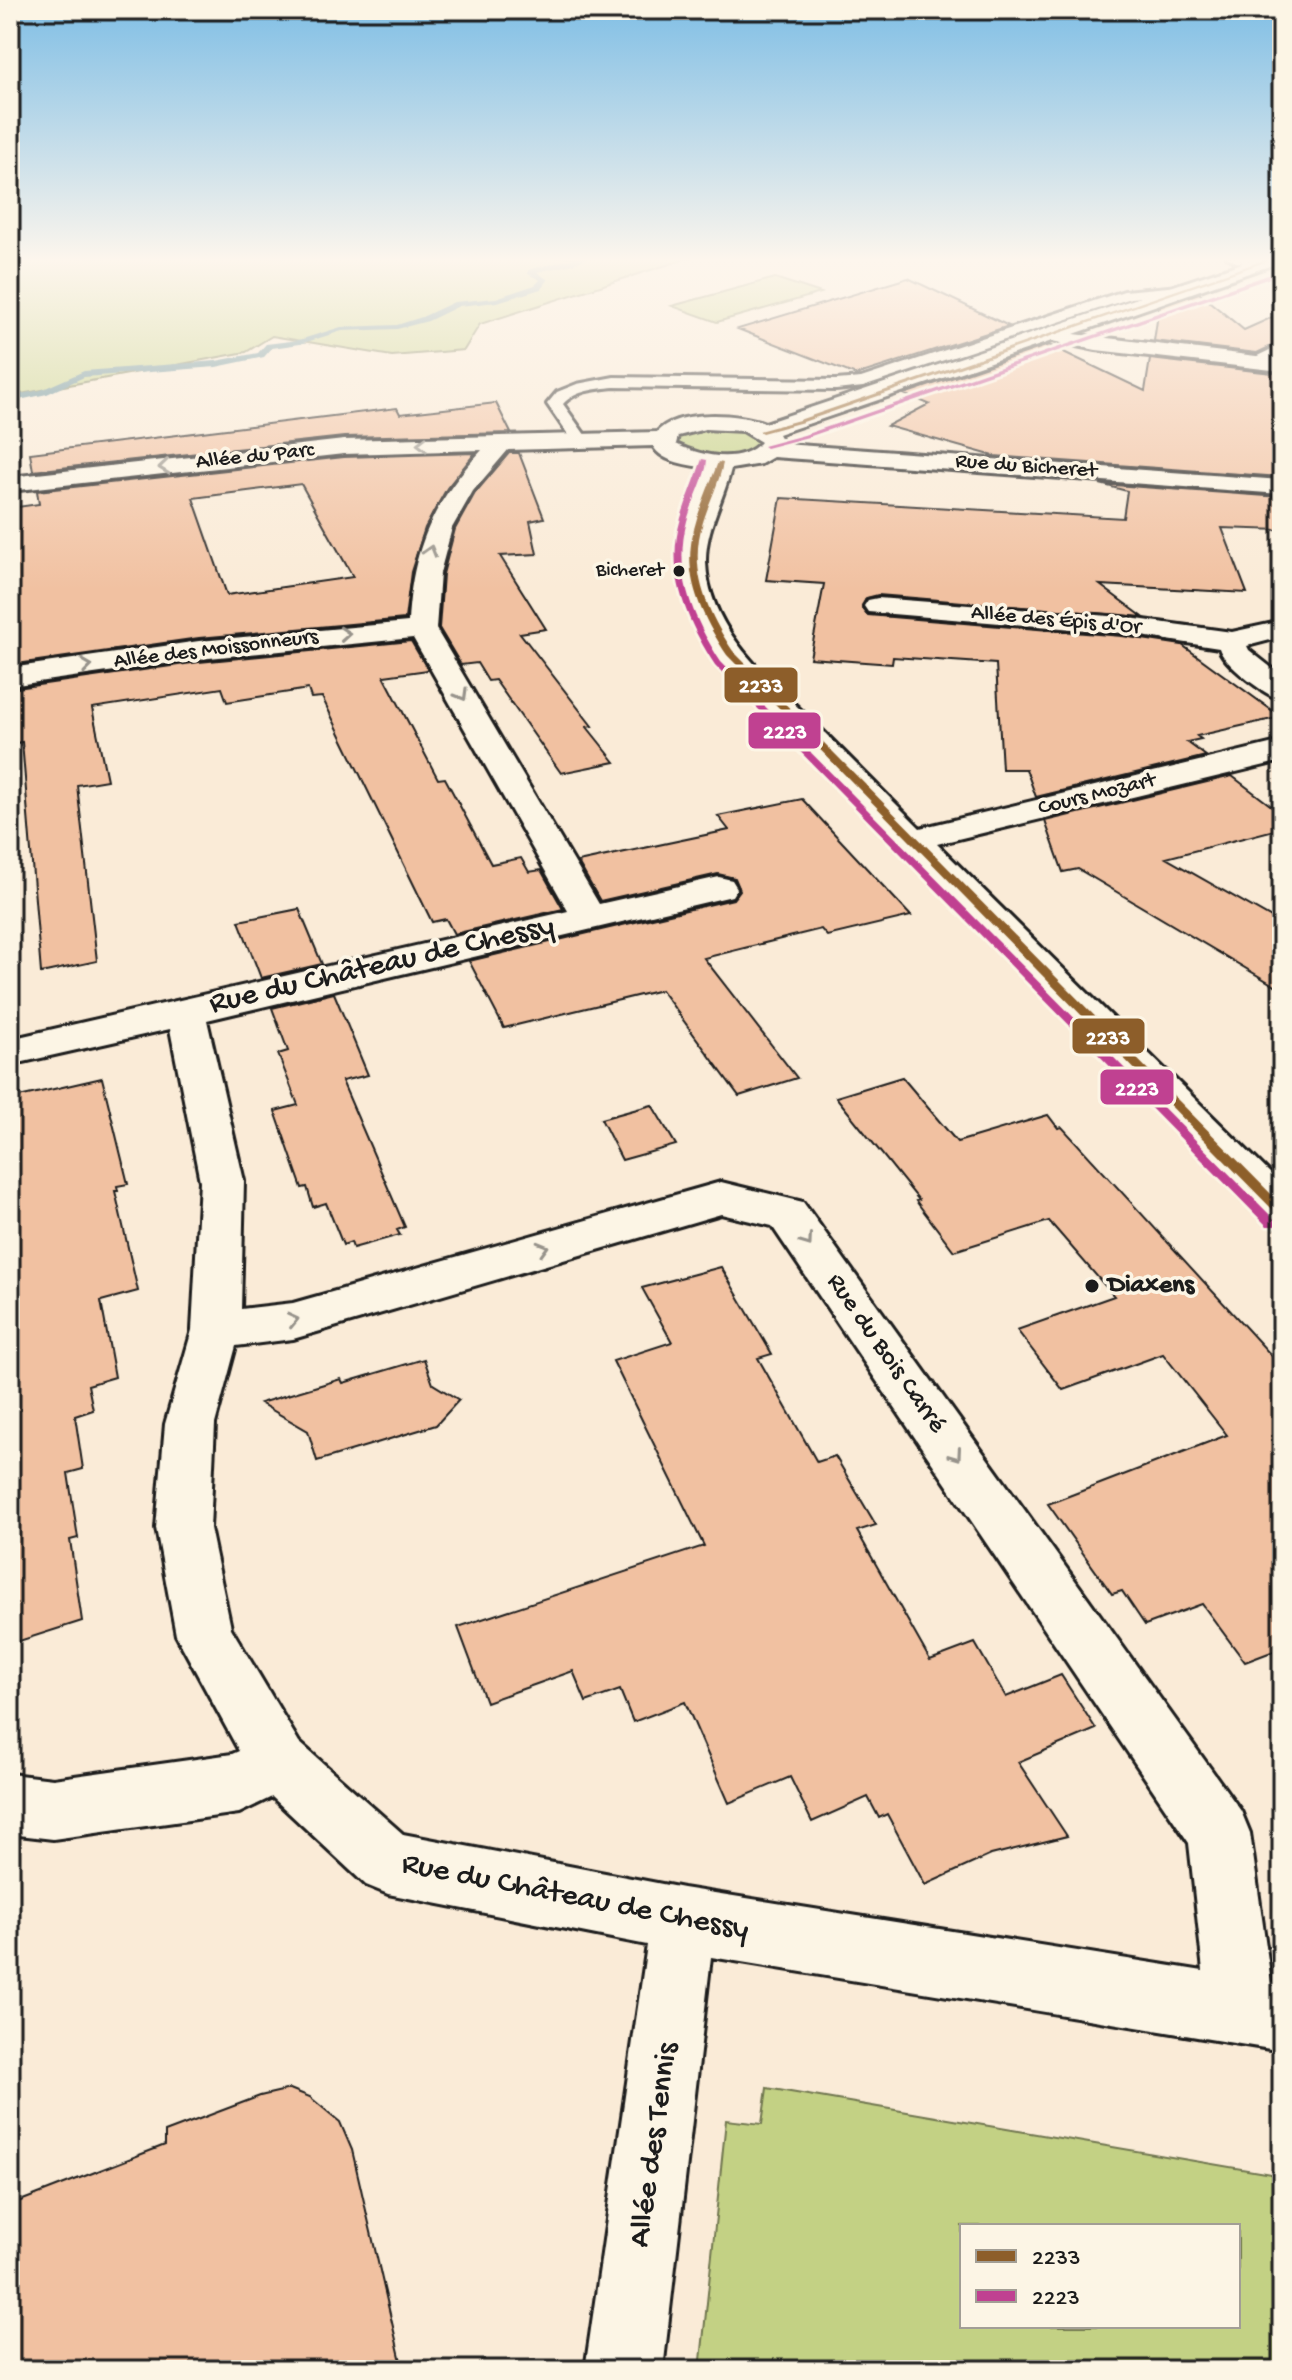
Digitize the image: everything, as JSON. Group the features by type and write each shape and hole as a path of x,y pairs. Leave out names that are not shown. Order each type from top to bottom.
{"street":[{"path":"766,440 726,422 704,422 670,431 663,439 665,448 677,455 720,463 750,459 766,440 801,421 955,368"},
{"name":"Allée du Parc","path":"10,484 344,447 663,439"},
{"name":"Rue du Bicheret","path":"766,440 1282,487"},
{"path":"422,629 422,584 440,522 462,488 500,445"},
{"path":"720,463 716,485 697,529 695,563 698,594 705,615 720,641 742,668 1282,1212"},
{"name":"Allée des Épis d'Or","path":"878,606 1122,625 1232,641"},
{"name":"Allée des Moissonneurs","path":"10,677 199,650 422,629"},
{"name":"Rue du Château de Chessy","path":"422,629 589,917"},
{"path":"1282,629 1232,641 1235,654 1282,691"},
{"name":"Cours Mozart","path":"912,840 1282,751"},
{"name":"Rue du Château de Chessy","path":"719,888 186,1013 222,1181 216,1330 190,1424 183,1528 204,1635 278,1762 388,1863 683,1920 1261,2014"},
{"path":"10,1052 186,1013"},
{"name":"Rue du Bois Carré","path":"216,1330 293,1321 721,1198 787,1213 1219,1833 1261,2014"},
{"path":"10,1804 53,1809 239,1783 278,1762"},
{"name":"Allée des Tennis","path":"624,2370 683,1920"}],"lane":[{"path":"580,439 555,404 563,395 583,387 653,381 836,385 863,382 905,368"}],"green space":[{"path":"10,368 160,368 10,396"},
{"path":"700,427 741,429 760,441 759,446 714,457 682,448 676,439 680,434"},
{"path":"767,2088 1282,2176 1282,2370 700,2370 726,2120 762,2124"}],"building":[{"path":"838,368 878,368 856,375"},
{"path":"981,368 1097,368 1145,391 1149,368 1230,368 1282,374 1282,477 994,456 887,426 929,404 904,394"},
{"path":"496,403 511,433 344,437 33,471 30,453 397,408 400,414"},
{"path":"475,453 447,488 425,528 411,572 405,619 199,638 10,665 10,508 39,504 37,491 344,457","holes":["301,484 353,577 227,595 193,498"]},
{"path":"509,453 519,453 544,518 530,521 537,554 500,556 546,629 520,633 592,726 587,727 615,762 561,773 495,680 488,681 477,663 461,665 439,628 443,574 455,529 475,493"},
{"path":"1100,484 1282,497 1282,530 1222,528 1247,593 1100,585 1143,617 878,595 866,598 862,608 868,615 1122,636 1182,645 1281,717 1197,736 1201,739 1187,742 1206,756 1036,797 1026,769 1002,769 996,664 893,657 892,664 810,658 824,584 766,580 781,498 1123,518 1127,491"},
{"path":"411,641 428,670 384,676 438,779 445,778 491,864 521,858 529,872 541,870 563,909 454,934 446,919 432,922 322,697 311,698 308,689 227,702 222,688 92,708 107,780 77,785 97,961 41,973 22,742 10,744 10,689 199,662"},
{"path":"1232,776 1282,814 1282,828 1166,858 1282,924 1282,990 1078,869 1063,872 1045,821"},
{"path":"802,799 911,916 827,936 821,929 704,958 797,1078 739,1096 661,990 504,1028 469,961 733,899 740,890 735,878 718,874 600,901 578,862 729,830 718,816"},
{"path":"299,909 322,964 261,978 239,921"},
{"path":"334,993 368,1075 342,1081 405,1227 397,1230 400,1235 353,1248 351,1242 343,1245 326,1203 313,1207 307,1187 302,1188 275,1111 298,1105 278,1054 288,1051 272,1008"},
{"path":"902,1077 957,1142 1048,1115 1282,1367 1282,1648 1245,1662 1202,1604 1145,1625 1122,1591 1112,1594 1048,1504 1227,1435 1163,1354 1063,1390 1017,1330 1114,1296 1049,1221 954,1251 916,1201 919,1200 836,1097"},
{"path":"102,1078 128,1184 117,1186 118,1191 115,1191 138,1291 101,1301 115,1377 88,1385 93,1410 75,1416 83,1469 68,1473 78,1538 70,1540 82,1621 10,1644 10,1099"},
{"path":"652,1105 676,1145 622,1160 601,1119"},
{"path":"721,1267 772,1354 758,1358 817,1462 835,1456 876,1525 857,1531 930,1660 975,1643 1006,1697 1061,1675 1096,1729 1018,1762 1067,1836 991,1855 925,1885 887,1814 879,1818 868,1797 812,1822 790,1777 729,1803 685,1702 633,1722 620,1690 586,1702 573,1671 486,1702 458,1627 704,1546 613,1361 672,1342 642,1288"},
{"path":"424,1359 433,1384 459,1400 436,1425 317,1461 308,1431 260,1403 341,1379 343,1383"},
{"path":"290,2089 310,2097 340,2122 352,2150 403,2370 10,2370 10,2205 165,2145 165,2132 260,2096"}],"waterway":[{"path":"10,399 44,392 84,374 162,368"}],"transit line":[{"name":"2233","path":"762,431 801,421 955,368"},
{"name":"2223","path":"766,446 806,436 1003,368"},
{"name":"2223","path":"704,460 679,538 679,576 690,612 718,663 1271,1223"},
{"name":"2233","path":"720,463 699,523 694,558 695,575 704,607 730,653 1282,1212"}],"place":[{"name":"Bicheret","path":"679,571"},
{"name":"Diaxens","path":"1092,1286"}]}
